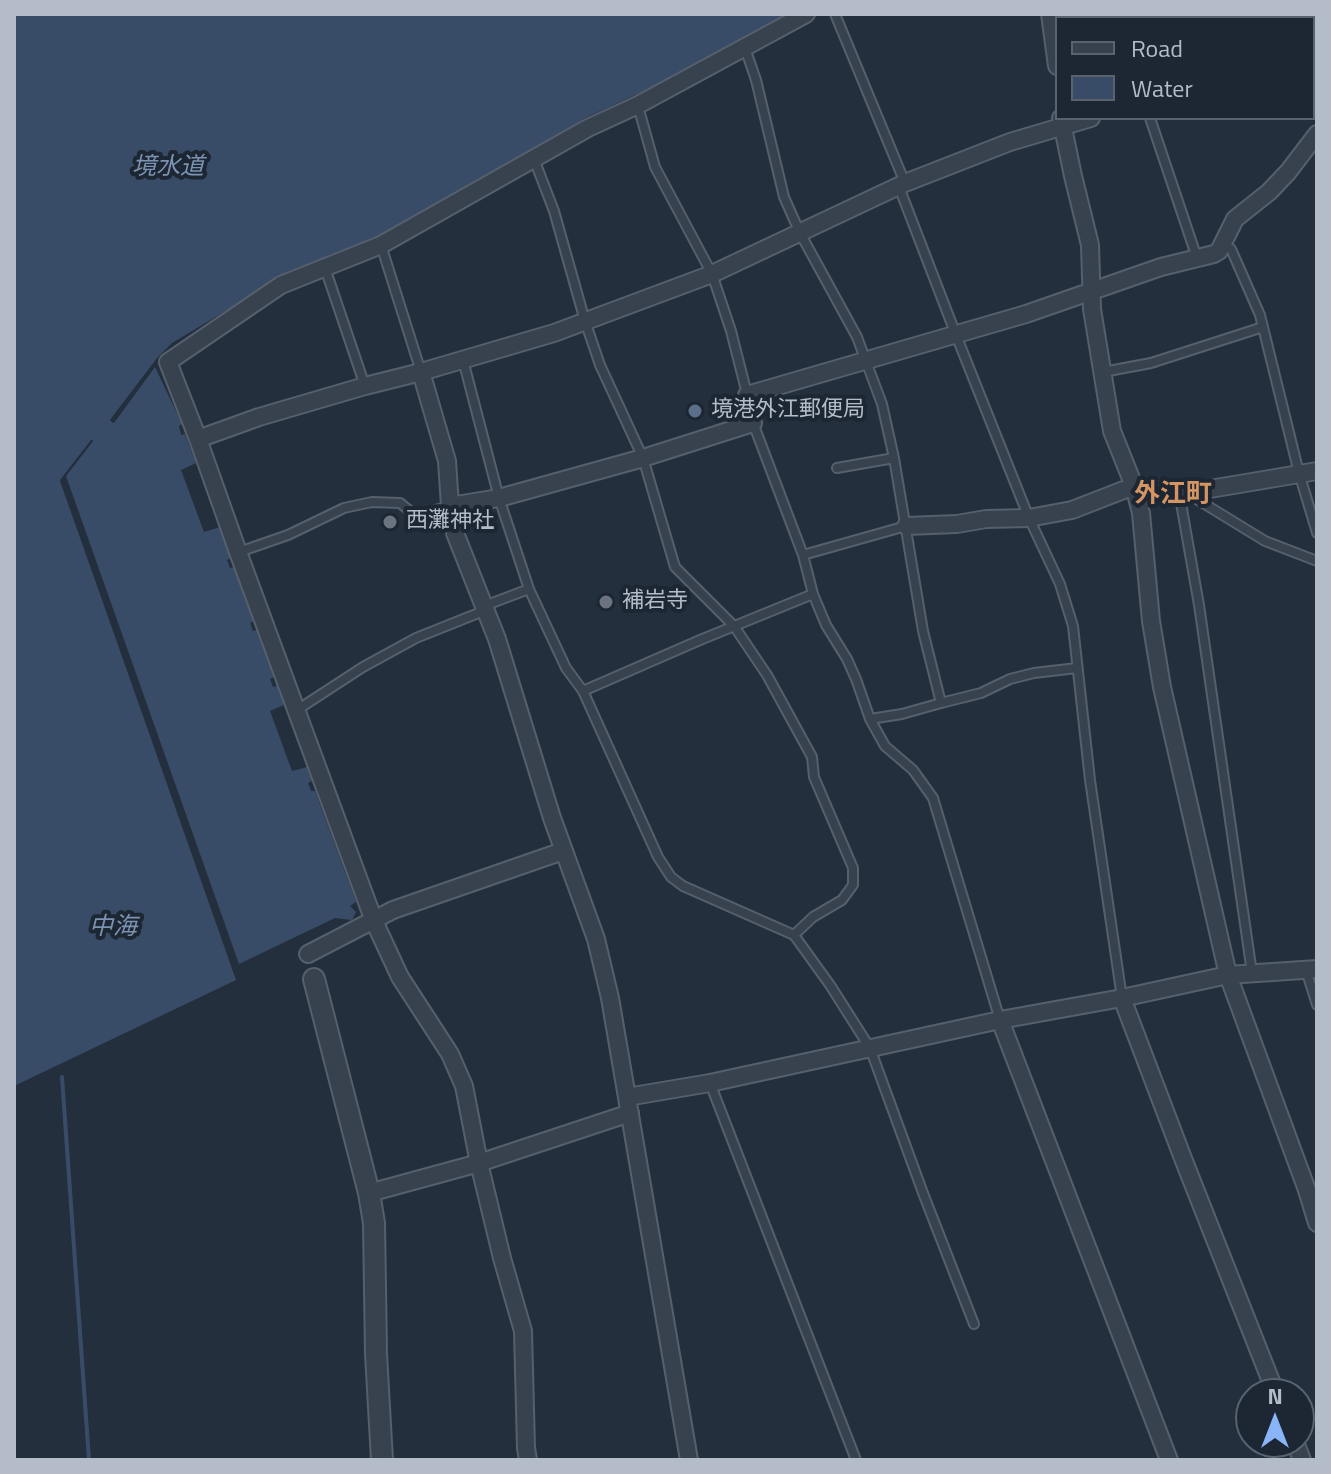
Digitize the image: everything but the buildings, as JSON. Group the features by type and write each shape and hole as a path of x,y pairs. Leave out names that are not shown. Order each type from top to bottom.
{"street":[{"path":"528,1460 523,1331 479,1163 464,1086 450,1054 400,977 374,921 168,362 281,285 381,245 588,128 638,105 806,14"},
{"path":"1050,14 1055,51"},
{"path":"198,439 259,417 554,333 712,274 902,184 1062,123 1090,245 1092,309 1112,431 1134,486 1141,513 1151,621 1162,687 1228,975 1317,1223"},
{"path":"450,506 499,498 643,458 753,423 747,395 956,335 1161,267 1219,251 1235,219 1269,192 1317,134"},
{"path":"421,372 447,461 455,533 497,639 563,851 596,939 610,998 689,1460"},
{"path":"906,526 1029,518 1072,510 1134,486 1185,492 1317,471"},
{"path":"308,954 393,910 563,851"},
{"path":"369,1193 479,1163 629,1105 710,1083 1000,1020 1228,975 1312,970"},
{"path":"314,979 374,1223 376,1354 382,1460"},
{"path":"1122,998 1270,1378"},
{"path":"1000,1020 1169,1460"}],"lane":[{"path":"835,14 902,184 956,335 1067,604 1073,626 1090,780 1122,998"},
{"path":"745,48 756,80 784,197 800,233 857,337 882,404 923,631 941,703"},
{"path":"638,105 655,167 712,274 731,331 747,395"},
{"path":"1151,120 1197,258"},
{"path":"534,158 554,211 600,365 643,458 675,567 734,626 767,675 812,757 814,777 853,868 853,885 842,900 813,917 794,935"},
{"path":"381,245 421,372"},
{"path":"1223,245 1231,249 1260,315 1317,533"},
{"path":"325,268 365,386"},
{"path":"1102,372 1151,363 1263,327"},
{"path":"463,360 499,498 529,589 566,668 583,691 658,857 671,877 683,886 794,935 830,985 870,1048 974,1324"},
{"path":"753,423 803,555 813,594 826,625 847,659 870,719 885,746 913,770 933,798 1000,1020"},
{"path":"837,468 894,458"},
{"path":"1185,492 1265,541 1317,561"},
{"path":"1185,492 1252,973"},
{"path":"238,552 288,535 344,508 372,502 400,503 416,516 450,506"},
{"path":"803,555 906,526"},
{"path":"297,710 363,667 416,638 529,589"},
{"path":"583,691 813,594"},
{"path":"870,719 902,714 981,693 1010,679 1034,673 1077,668"},
{"path":"308,954 314,979"},
{"path":"1312,970 1317,1005"},
{"path":"710,1083 856,1460"}],"water":[{"path":"14,14 789,14 666,81 585,118 429,212 377,238 282,277 172,343 110,420 114,423 155,367 182,424 179,426 181,435 185,434 196,463 181,470 204,532 220,527 231,558 227,560 230,568 234,567 254,621 250,623 253,631 257,630 274,677 270,679 273,687 277,686 284,705 270,711 292,771 307,767 312,781 308,783 311,791 315,791 356,902 350,906 356,912 352,920 335,918 239,964 66,476 93,441 60,480 236,980 14,1086"}],"pier":[{"path":"158,357 159,361 113,423 110,420"},
{"path":"92,440 65,476 240,968 235,965 240,978 237,980 60,481"}],"waterway":[{"path":"62,1077 89,1460"}],"place":[{"name":"境港外江郵便局","path":"695,411"},
{"name":"西灘神社","path":"390,522"},
{"name":"補岩寺","path":"606,602"}],"district":[{"name":"外江町","path":"1173,496"}],"water label":[{"name":"境水道","path":"168,168"},
{"name":"中海","path":"113,928"}]}
